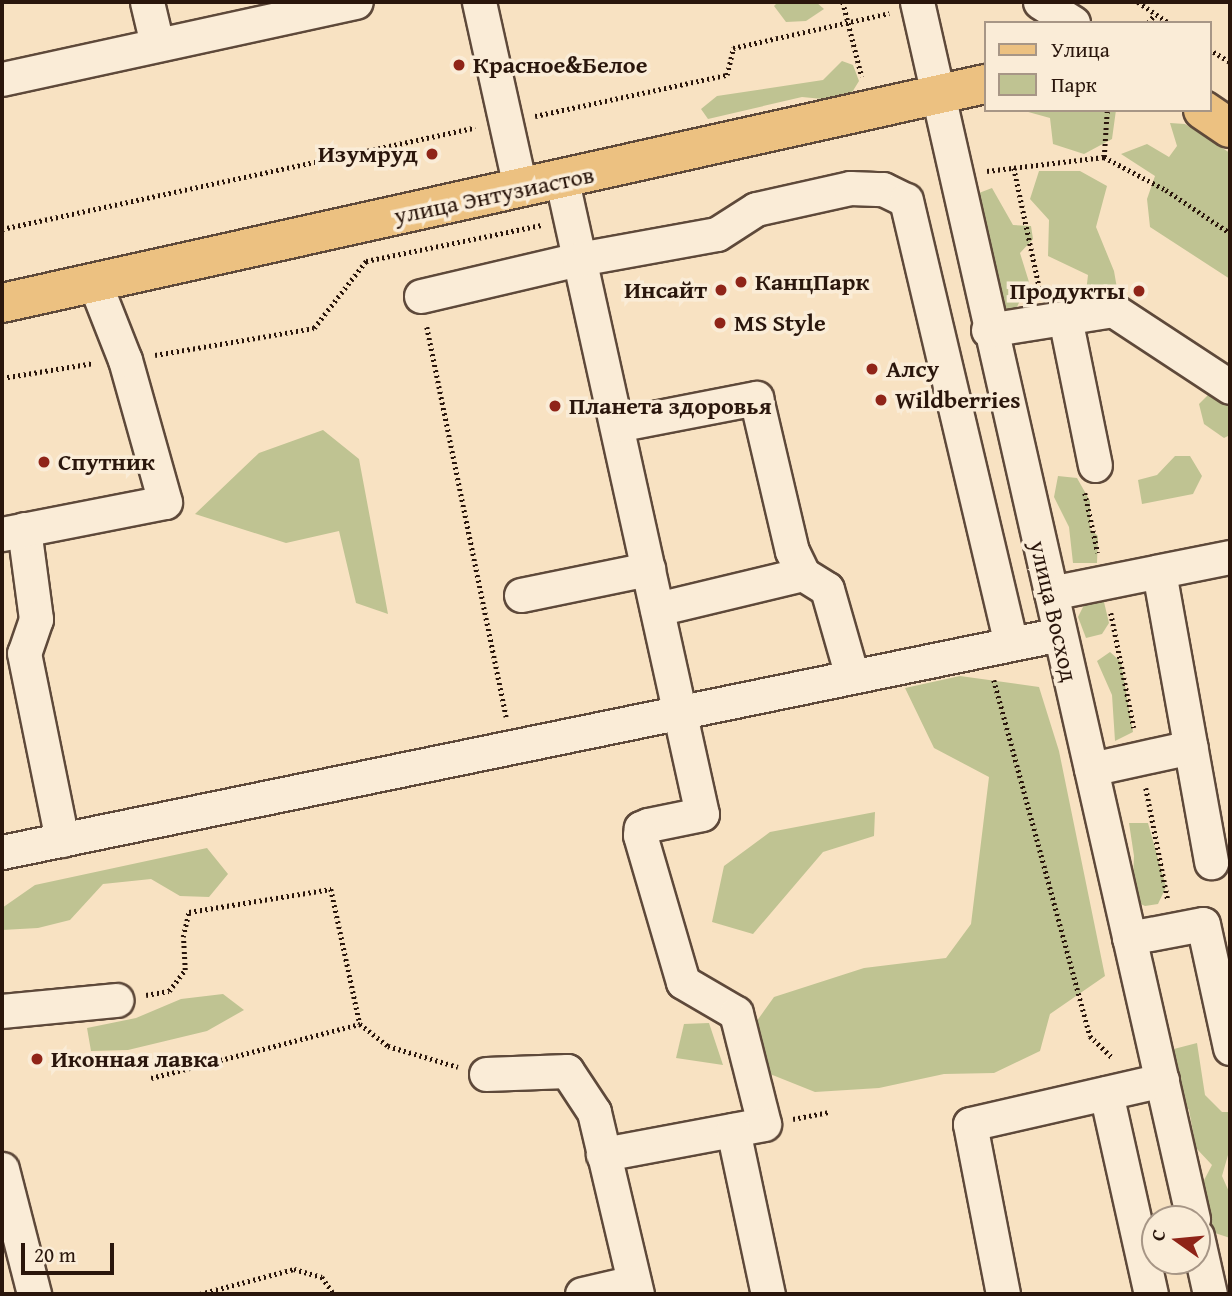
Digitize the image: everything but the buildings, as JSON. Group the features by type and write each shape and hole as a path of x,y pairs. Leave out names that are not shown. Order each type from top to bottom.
{"main road":[{"name":"улица Энтузиастов","path":"2,303 520,187 562,181 984,84"},
{"path":"1206,112 1230,128"}],"street":[{"path":"147,2 157,44"},
{"path":"2,79 356,2"},
{"path":"479,2 520,187"},
{"name":"улица Восход","path":"917,2 988,330 1051,593 1190,1205"},
{"path":"1040,2 1070,21"},
{"path":"562,181 568,219 617,425 702,814 648,825 641,828 640,835 683,982 736,1013 764,1124 603,1154"},
{"path":"421,296 579,259 717,234 756,209 850,188 883,189 906,200 1011,644"},
{"path":"62,840 24,653 36,618 13,531 165,502 125,360 94,284"},
{"path":"988,330 1114,310 1230,387"},
{"path":"1065,318 1096,465"},
{"path":"617,425 756,398 792,551 803,574 827,589 852,676"},
{"path":"1051,593 1230,557"},
{"path":"521,595 649,569"},
{"path":"1159,572 1212,862"},
{"path":"657,609 803,574"},
{"path":"2,852 1060,634"},
{"path":"1091,769 1191,747"},
{"path":"1129,938 1203,924 1230,1048"},
{"path":"2,1011 116,1000"},
{"path":"486,1074 568,1071 594,1112 636,1288 582,1294"},
{"path":"1003,1294 970,1124 1161,1080"},
{"path":"1105,1093 1151,1294"},
{"path":"733,1130 767,1294"},
{"path":"2,1169 34,1294"},
{"path":"1206,1275 1210,1294"}],"path":[{"path":"843,2 871,109"},
{"path":"1138,2 1166,21"},
{"path":"1150,21 1155,14"},
{"path":"2,229 727,75 733,48 848,20"},
{"path":"1211,50 1230,62"},
{"path":"1104,157 1107,112"},
{"path":"954,174 1104,157 1166,190 1230,233"},
{"path":"2,379 314,328 366,261 568,219"},
{"path":"421,296 512,748"},
{"path":"116,1000 169,991 185,970 183,937 189,912 331,890 360,1024 388,1046 486,1074"},
{"path":"151,1078 360,1024"},
{"path":"200,1294 294,1269 322,1278 334,1294"}],"green space":[{"path":"778,2 816,2 824,9 806,21 786,22 774,6"},
{"path":"842,61 853,65 859,81 851,94 833,100 802,97 708,119 701,109 717,96 823,80"},
{"path":"1028,112 1116,112 1112,139 1084,154 1053,144 1050,118"},
{"path":"1170,123 1185,124 1230,153 1230,279 1150,227 1147,199 1155,176 1121,154 1147,144 1169,157 1177,146"},
{"path":"1039,171 1080,171 1107,186 1096,227 1114,271 1119,300 1085,301 1088,275 1048,256 1049,220 1030,199"},
{"path":"992,188 1013,225 1031,226 1033,239 1020,253 1029,282 1016,309 1002,310 979,193"},
{"path":"1211,392 1230,406 1230,435 1224,438 1204,424 1199,404"},
{"path":"323,430 359,459 388,614 356,603 339,531 286,543 195,514 259,453"},
{"path":"1175,456 1190,456 1202,476 1193,494 1142,504 1138,480 1157,475"},
{"path":"1058,476 1077,478 1090,501 1090,529 1098,536 1097,563 1073,563 1069,527 1054,497"},
{"path":"1087,599 1104,602 1109,623 1102,634 1086,638 1078,617"},
{"path":"1110,652 1121,662 1133,732 1115,741 1112,695 1097,661"},
{"path":"960,676 1039,687 1059,751 1105,976 1050,1014 1040,1051 994,1073 944,1074 879,1088 815,1092 770,1074 754,1025 774,997 864,968 946,958 971,924 989,777 934,748 905,688"},
{"path":"875,812 874,836 823,852 753,934 712,922 724,866 770,832"},
{"path":"1129,823 1148,823 1166,887 1158,904 1145,906 1132,900 1134,856"},
{"path":"207,848 228,874 209,897 180,896 151,879 103,884 70,920 38,928 2,930 2,908 35,885"},
{"path":"223,994 244,1010 207,1031 128,1050 91,1051 87,1028 136,1018 181,999"},
{"path":"709,1023 723,1065 676,1058 684,1024"},
{"path":"1197,1043 1205,1095 1222,1112 1230,1112 1230,1148 1222,1176 1230,1194 1230,1238 1212,1232 1211,1205 1206,1205 1202,1184 1212,1165 1196,1148 1189,1110 1178,1097 1170,1050"}],"place":[{"name":"Красное&Белое","path":"459,65"},
{"name":"Изумруд","path":"432,154"},
{"name":"КанцПарк","path":"741,282"},
{"name":"Инсайт","path":"721,290"},
{"name":"Продукты","path":"1139,291"},
{"name":"MS Style","path":"720,323"},
{"name":"Алсу","path":"872,369"},
{"name":"Wildberries","path":"881,400"},
{"name":"Планета здоровья","path":"555,406"},
{"name":"Спутник","path":"44,462"},
{"name":"Иконная лавка","path":"37,1059"}]}
